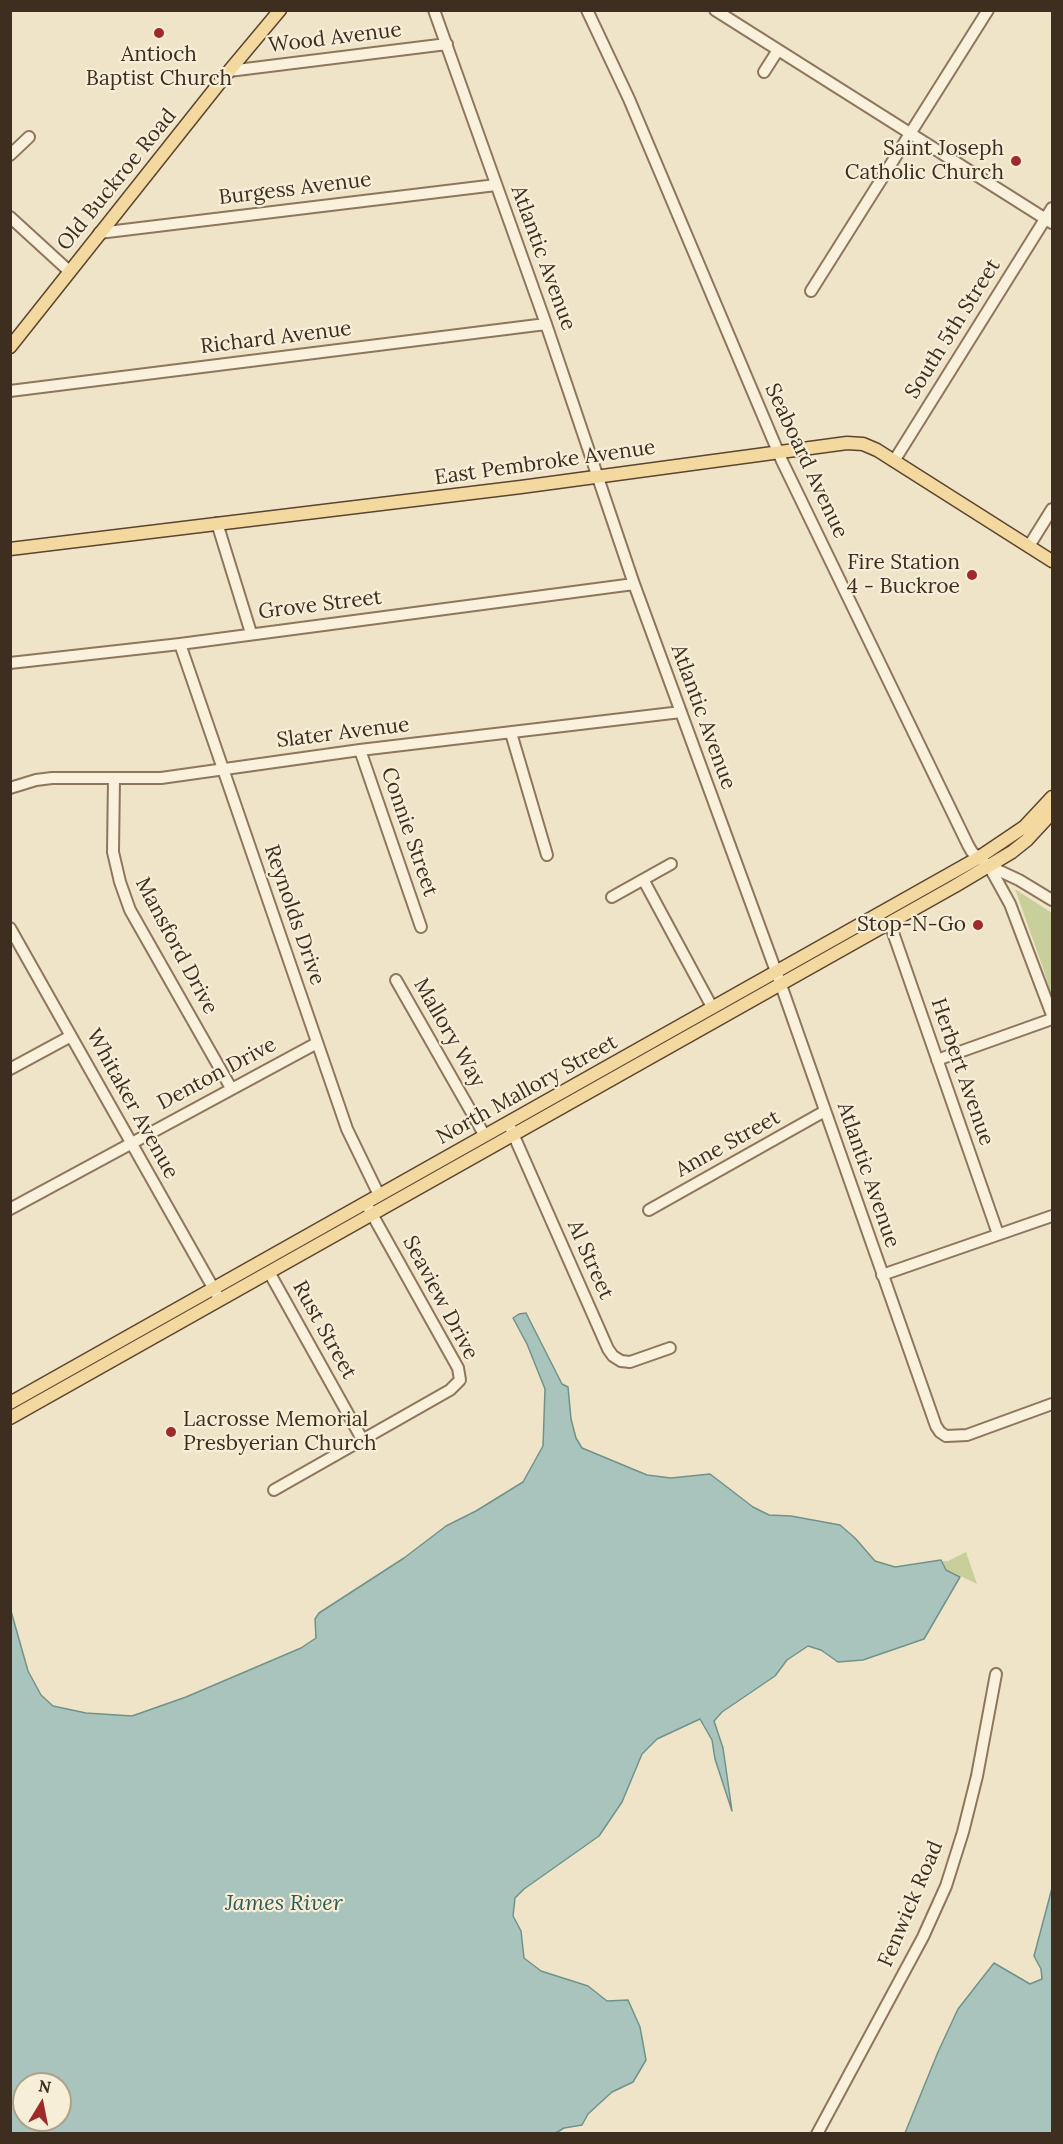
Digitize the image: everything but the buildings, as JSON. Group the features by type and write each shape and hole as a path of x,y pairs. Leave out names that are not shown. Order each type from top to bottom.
{"main road":[{"name":"Old Buckroe Road","path":"10,347 228,71 280,10"},
{"name":"East Pembroke Avenue","path":"10,549 521,487 840,443 856,443 870,446 1053,561"},
{"name":"North Mallory Street","path":"10,1418 216,1294 269,1272 369,1209 379,1195 978,858 1023,828 1053,797"},
{"name":"North Mallory Street","path":"10,1403 216,1294 369,1209 514,1135 890,924 989,866 1027,840 1053,813"}],"street":[{"name":"Atlantic Avenue","path":"434,10 546,324 634,584 781,985 936,1426 942,1434 967,1435 1053,1404"},
{"name":"Seaboard Avenue","path":"587,10 629,99 778,452 963,835 972,852 989,866 1010,904 1053,1017"},
{"path":"715,10 1049,221"},
{"path":"810,291 988,10"},
{"name":"Wood Avenue","path":"228,71 447,44"},
{"path":"764,72 778,50"},
{"path":"10,154 29,138"},
{"name":"Burgess Avenue","path":"99,233 496,185"},
{"name":"South 5th Street","path":"894,461 1049,221 1053,208"},
{"path":"10,217 69,271"},
{"name":"Richard Avenue","path":"10,391 546,324"},
{"path":"1029,546 1053,509"},
{"path":"217,523 251,633"},
{"name":"Grove Street","path":"10,663 180,644 634,584"},
{"name":"Reynolds Drive","path":"180,644 347,1129 379,1195"},
{"name":"Slater Avenue","path":"10,788 52,778 161,778 360,750 681,712"},
{"path":"511,733 547,855"},
{"name":"Connie Street","path":"360,750 421,927"},
{"name":"Mansford Drive","path":"114,778 113,852 130,910 231,1088"},
{"path":"612,897 671,864"},
{"path":"989,866 1053,900"},
{"path":"644,880 712,1007"},
{"name":"Herbert Avenue","path":"890,924 998,1234"},
{"name":"Whitaker Avenue","path":"11,928 216,1294"},
{"name":"Mallory Way","path":"396,980 485,1136"},
{"path":"937,1059 1053,1017"},
{"path":"10,1069 71,1036"},
{"name":"Denton Drive","path":"10,1209 316,1043"},
{"name":"Anne Street","path":"649,1210 825,1111"},
{"name":"Al Street","path":"508,1123 608,1349 614,1356 630,1362 670,1348"},
{"name":"Seaview Drive","path":"274,1490 450,1390 460,1380 458,1368 369,1209"},
{"path":"882,1275 1053,1216"},
{"name":"Rust Street","path":"269,1272 362,1439"},
{"name":"Fenwick Road","path":"817,2133 923,1937 945,1886 963,1832 977,1776 996,1674"}],"green space":[{"path":"1015,889 1052,913 1052,997 1043,968"},
{"path":"966,1552 977,1584 931,1562 948,1561"}],"water":[{"name":"James River","path":"526,1313 562,1384 568,1387 571,1419 576,1438 582,1448 647,1475 671,1478 710,1474 753,1507 769,1515 791,1516 840,1525 875,1561 895,1567 941,1560 946,1570 960,1577 924,1639 863,1660 838,1662 821,1650 808,1646 787,1660 775,1676 722,1712 714,1721 723,1748 732,1811 715,1759 712,1740 700,1719 657,1739 642,1754 622,1802 599,1836 524,1889 515,1898 513,1916 521,1931 524,1958 541,1971 588,1986 607,2001 628,2000 640,2027 646,2060 633,2082 612,2092 588,2114 582,2125 564,2128 554,2134 11,2133 11,1611 28,1671 41,1695 53,1706 86,1713 132,1716 186,1697 301,1648 316,1638 315,1619 319,1613 404,1558 446,1526 476,1511 523,1482 543,1446 545,1389 527,1344 513,1318"},
{"path":"1052,1888 1052,2133 905,2133 958,2009 994,1963 1030,1984 1042,1979 1041,1969 1034,1956"}],"place":[{"name":"Antioch Baptist Church","path":"159,33"},
{"name":"Saint Joseph Catholic Church","path":"1016,161"},
{"name":"Fire Station 4 - Buckroe","path":"972,575"},
{"name":"Stop-N-Go","path":"978,925"},
{"name":"Lacrosse Memorial Presbyerian Church","path":"171,1432"}]}
